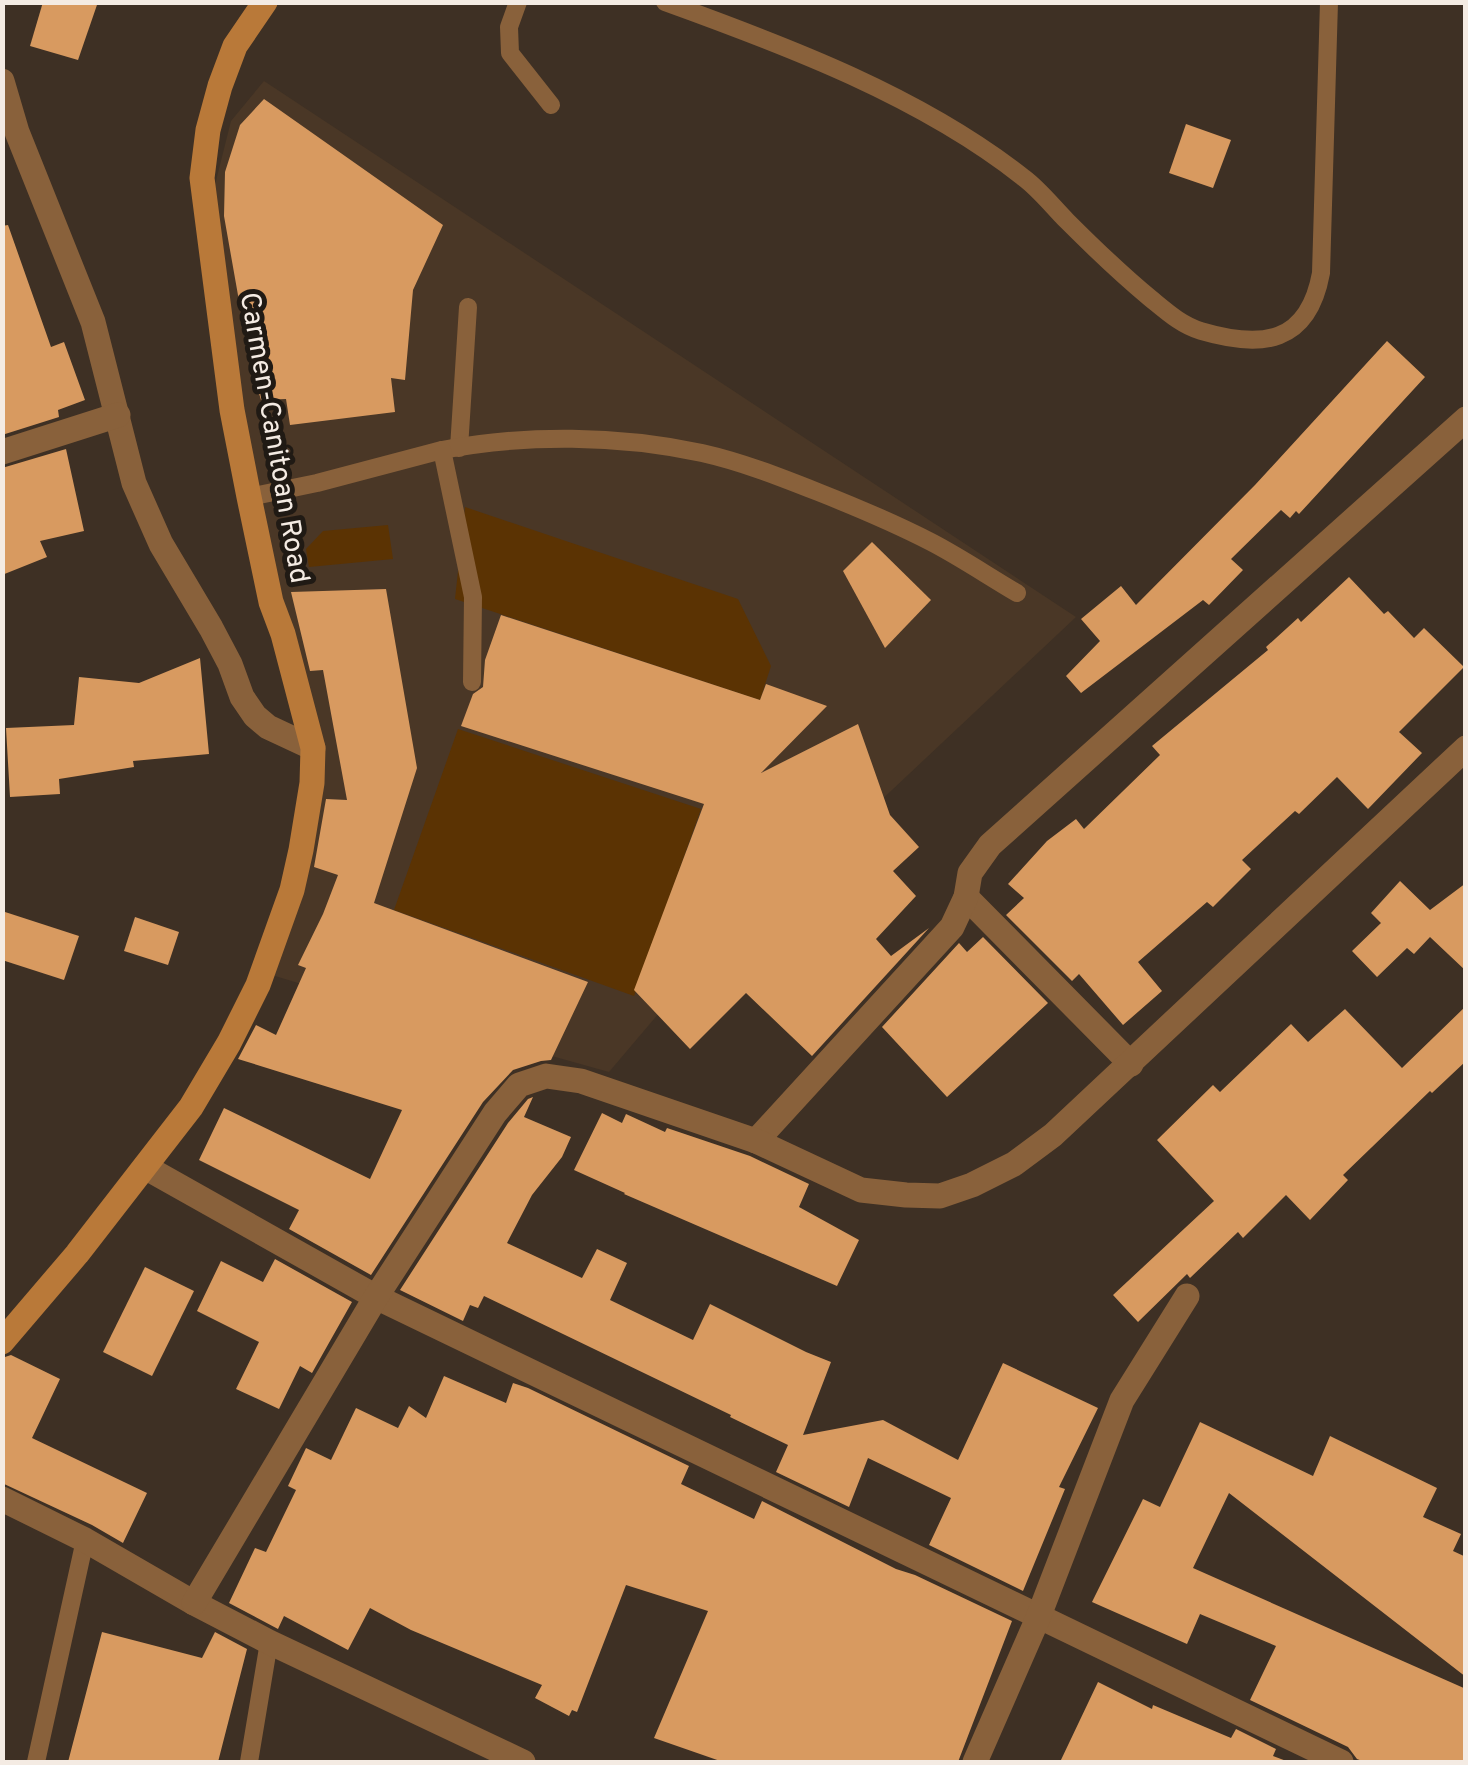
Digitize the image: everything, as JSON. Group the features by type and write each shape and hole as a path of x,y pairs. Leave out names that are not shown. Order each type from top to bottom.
{"main road":[{"name":"Carmen-Canitoan Road","path":"2,1342 77,1254 191,1107 258,985 302,850 313,748 271,602 248,497 232,410 202,178 208,130 220,86 235,46 265,2"}],"street":[{"path":"2,81 17,132 93,322 134,483 161,544 255,716 268,727 313,748"},
{"path":"2,452 118,414"},
{"path":"756,1142 952,927 966,897 970,873 990,845 1466,419"},
{"path":"194,1603 376,1298 494,1112 520,1085 546,1076 581,1080 756,1142 860,1190 940,1196 972,1185 1014,1164 1053,1135 1466,748"},
{"path":"966,897 1130,1064"},
{"path":"144,1167 376,1298 1340,1762"},
{"path":"975,1762 1038,1618 1122,1400 1188,1296"},
{"path":"2,1499 85,1540 268,1642 523,1762"}],"lane":[{"path":"518,2 508,27 510,53 551,105"},
{"path":"665,2 773,42 930,115 1025,179 1118,272 1174,318 1197,330 1256,340 1292,330 1317,296 1330,2"},
{"path":"468,306 450,449 473,597 472,682"},
{"path":"248,497 450,449 537,439 636,443 702,453 765,471 854,506 930,542 1017,592"},
{"path":"36,1762 85,1540"},
{"path":"249,1762 268,1642"}],"shaded area":[{"path":"264,81 1076,617 676,993 609,1072 272,975 309,739 239,420 214,189 231,121"},
{"path":"465,507 738,599 771,666 760,700 455,599"},
{"path":"388,525 393,559 309,567 306,549 323,531"},
{"path":"458,729 701,809 634,996 394,910"}],"building":[{"path":"43,2 98,2 78,60 30,46"},
{"path":"264,99 443,225 413,290 405,380 391,378 395,412 290,425 286,399 261,400 250,363 224,216 225,172 240,125"},
{"path":"1186,124 1231,140 1213,188 1169,173"},
{"path":"8,225 51,347 64,342 85,400 58,410 59,417 2,435 2,226"},
{"path":"1387,341 1425,377 1299,514 1296,511 1290,518 1281,510 1231,559 1243,570 1209,605 1203,600 1081,693 1066,676 1100,641 1081,619 1121,586 1136,605 1255,485"},
{"path":"66,449 84,531 40,541 47,557 2,575 2,468"},
{"path":"872,542 931,600 885,648 843,571"},
{"path":"1349,577 1384,614 1388,611 1414,638 1424,628 1464,667 1399,732 1422,753 1368,809 1337,777 1299,814 1295,811 1242,860 1251,869 1213,907 1207,902 1138,962 1162,991 1123,1025 1079,974 1072,981 1006,915 1024,898 1008,884 1047,841 1076,819 1084,829 1160,755 1152,746"},
{"path":"386,589 417,768 374,903 588,982 551,1060 513,1070 483,1102 371,1275 289,1229 299,1210 199,1160 224,1108 370,1179 402,1110 238,1059 256,1025 276,1035 306,968 298,965 338,875 314,867 326,799 347,800 323,670 310,671 291,592"},
{"path":"501,615 760,700 766,684 827,706 761,773 858,724 890,815 919,847 893,871 916,896 876,939 891,956 929,928 812,1056 746,993 690,1049 634,990 704,804 461,726 473,694 483,687 485,660"},
{"path":"200,658 209,754 133,761 134,767 59,779 60,794 10,797 6,728 74,725 79,677 139,683"},
{"path":"1400,881 1430,910 1466,883 1466,971 1430,937 1414,954 1407,948 1377,977 1352,951 1381,923 1371,913"},
{"path":"2,911 79,936 64,980 2,960"},
{"path":"135,917 179,932 168,965 124,951"},
{"path":"983,937 1048,1003 947,1097 882,1027 959,943 967,952"},
{"path":"1466,1006 1466,1061 1343,1175 1348,1180 1310,1220 1286,1195 1243,1238 1238,1232 1138,1322 1113,1295 1214,1201 1157,1140 1213,1085 1220,1092 1291,1024 1308,1042 1345,1009 1402,1068"},
{"path":"533,1097 524,1117 571,1137 562,1157 532,1195 507,1243 582,1278 597,1249 627,1263 610,1300 693,1340 710,1304 831,1362 803,1435 883,1420 958,1460 1003,1363 1098,1408 1059,1487 1065,1489 1023,1591 929,1545 951,1498 868,1458 849,1507 776,1472 788,1445 731,1415 484,1296 478,1308 470,1305 463,1321 400,1290 508,1123"},
{"path":"602,1113 622,1123 626,1114 665,1132 667,1128 750,1156 809,1184 799,1207 859,1240 837,1286 574,1170"},
{"path":"275,1259 352,1302 312,1373 300,1366 279,1409 236,1389 259,1342 197,1311 221,1261 263,1282"},
{"path":"145,1267 194,1291 152,1376 103,1352"},
{"path":"11,1355 60,1379 32,1438 147,1493 123,1543 2,1483 2,1358"},
{"path":"444,1376 506,1403 513,1383 528,1388 689,1466 681,1484 754,1519 762,1501 896,1569 1012,1621 958,1762 723,1762 654,1738 708,1611 626,1585 577,1712 572,1710 569,1716 535,1698 542,1685 411,1630 370,1608 348,1650 284,1616 278,1629 229,1603 255,1548 266,1552 296,1490 288,1486 306,1448 331,1460 356,1408 398,1428 409,1406 426,1418"},
{"path":"1200,1422 1313,1476 1330,1436 1437,1488 1423,1517 1461,1534 1453,1551 1466,1557 1466,1677 1229,1493 1193,1568 1466,1689 1466,1762 1357,1759 1348,1747 1250,1700 1276,1646 1200,1614 1187,1644 1092,1602 1143,1499 1160,1507"},
{"path":"102,1632 202,1658 215,1632 247,1649 218,1762 68,1762"},
{"path":"1098,1682 1152,1709 1153,1705 1231,1738 1236,1729 1276,1749 1273,1756 1289,1762 1060,1762"}]}
